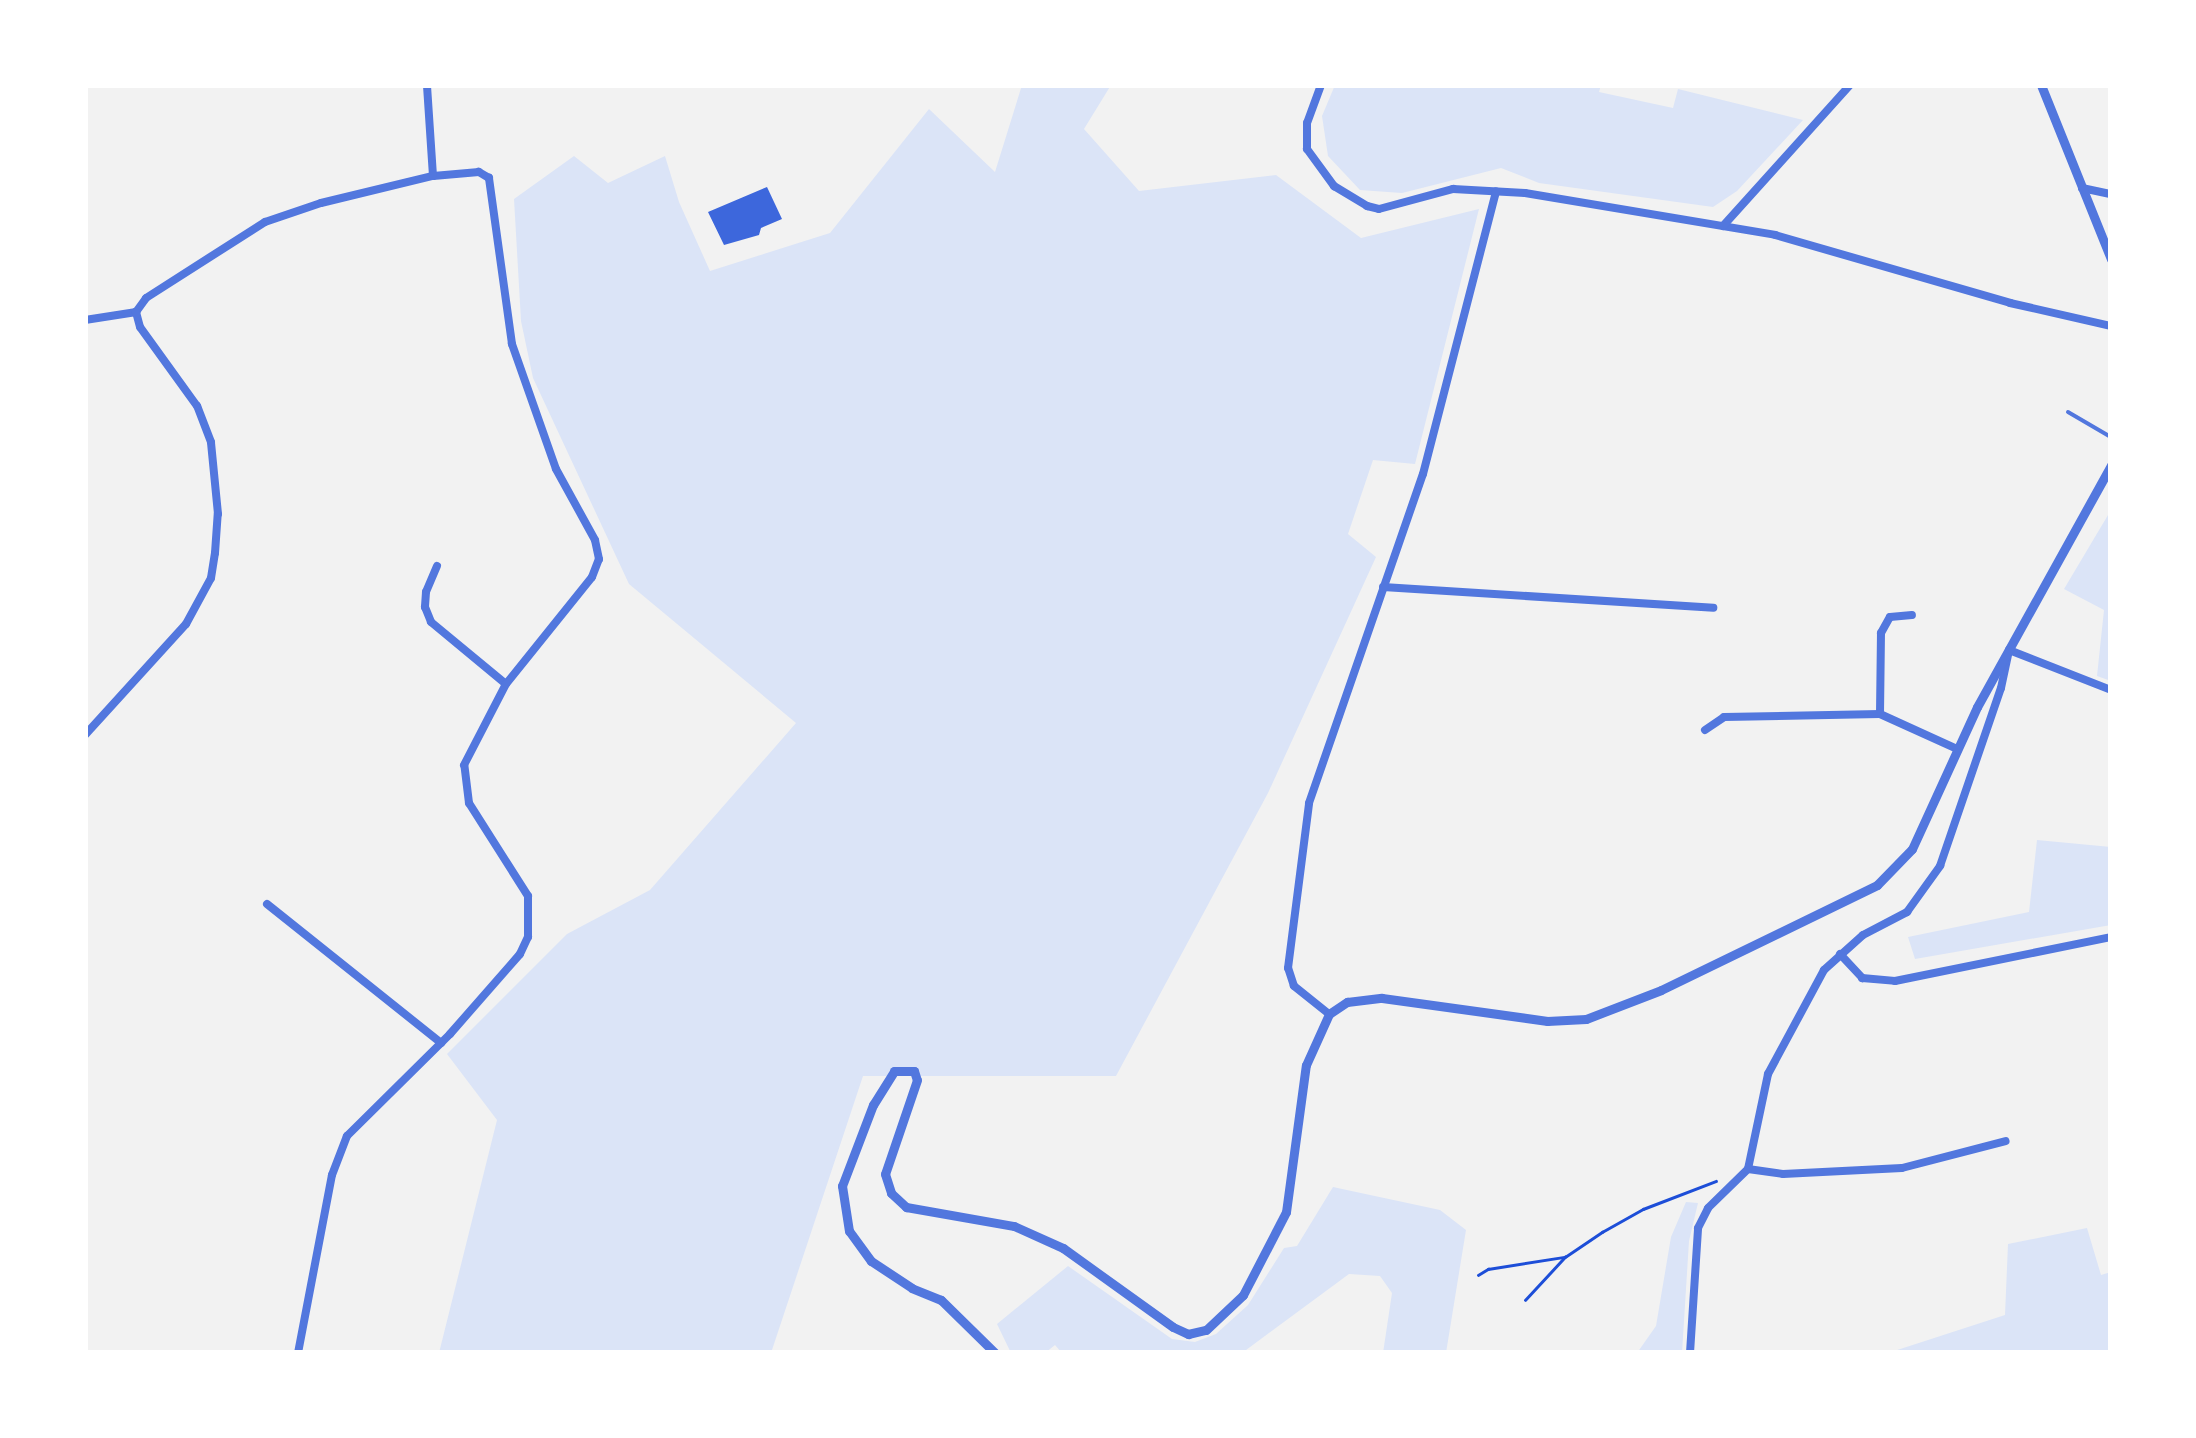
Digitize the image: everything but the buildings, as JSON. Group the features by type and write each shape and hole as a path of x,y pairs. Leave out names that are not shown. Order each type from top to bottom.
{"street":[{"path":"427,85 434,176"},
{"path":"1320,85 1306,124 1307,149 1320,171 1351,199 1379,208 1453,189 1723,226 1775,235 2010,304 2111,326"},
{"path":"1723,226 1850,85"},
{"path":"2040,85 2111,259"},
{"path":"85,320 136,312 146,298 265,222 321,202 434,176 479,172 489,178 512,344 556,469 595,540 600,559 592,577 506,684 471,745 464,784 470,803 528,896 532,918 520,954 441,1043 362,1120 339,1152 304,1304 298,1353"},
{"path":"2082,188 2111,194"},
{"path":"1329,1014 1294,986 1288,968 1314,780 1428,457 1496,192"},
{"path":"85,735 186,624 211,578 215,553 218,514 210,442 197,406 140,327 136,312"},
{"path":"995,1353 941,1300 912,1288 871,1261 848,1232 842,1186 873,1105 894,1071 914,1071 916,1080 886,1174 891,1193 906,1208 1014,1226 1063,1248 1188,1334 1206,1330 1225,1316 1275,1239 1286,1212 1306,1066 1329,1014 1362,998 1547,1022 1586,1019 1628,1004 1888,877 1912,849 2009,650 2111,465"},
{"path":"437,566 426,592 425,608 431,622 506,684"},
{"path":"1383,586 1712,608"},
{"path":"1880,714 1881,633 1890,617 1912,615"},
{"path":"2009,650 2111,690"},
{"path":"1690,1353 1698,1228 1708,1208 1748,1169 1768,1074 1832,961 1863,934 1908,912 1940,866 2001,688 2009,650"},
{"path":"1706,730 1724,717 1880,714 1958,749"},
{"path":"268,904 441,1043"},
{"path":"1840,954 1862,978 1895,981 1923,979 2111,936"},
{"path":"1748,1169 1783,1174 1902,1168 2006,1141"}],"lane":[{"path":"2068,412 2111,437"}],"path":[{"path":"1525,1300 1565,1257 1643,1209 1724,1178"},
{"path":"1478,1274 1565,1257"}],"shaded area":[{"path":"1022,85 1111,85 1084,129 1139,191 1276,175 1361,238 1479,209 1415,464 1373,460 1348,534 1376,557 1268,793 1116,1076 863,1076 771,1353 439,1353 497,1120 447,1054 567,934 650,890 796,723 629,584 533,378 521,321 514,199 574,156 608,183 665,156 679,202 710,271 830,233 929,109 995,172"},
{"path":"1335,85 1601,85 1599,92 1673,108 1678,89 1803,120 1737,191 1713,207 1539,183 1501,168 1402,193 1360,190 1328,156 1322,116"},
{"path":"2111,510 2111,681 2097,676 2104,610 2064,589"},
{"path":"2037,840 2111,847 2111,925 1915,959 1908,937 2029,912"},
{"path":"1333,1187 1440,1210 1466,1230 1446,1353 1383,1353 1392,1293 1380,1276 1349,1274 1242,1353 1062,1353 1055,1345 1045,1353 1011,1353 997,1324 1068,1266 1172,1339 1195,1342 1216,1334 1248,1305 1284,1248 1297,1246"},
{"path":"1686,1202 1698,1203 1689,1241 1682,1353 1637,1353 1656,1326 1671,1237"},
{"path":"2087,1228 2101,1275 2111,1272 2111,1353 1888,1353 2005,1315 2008,1244"}]}
